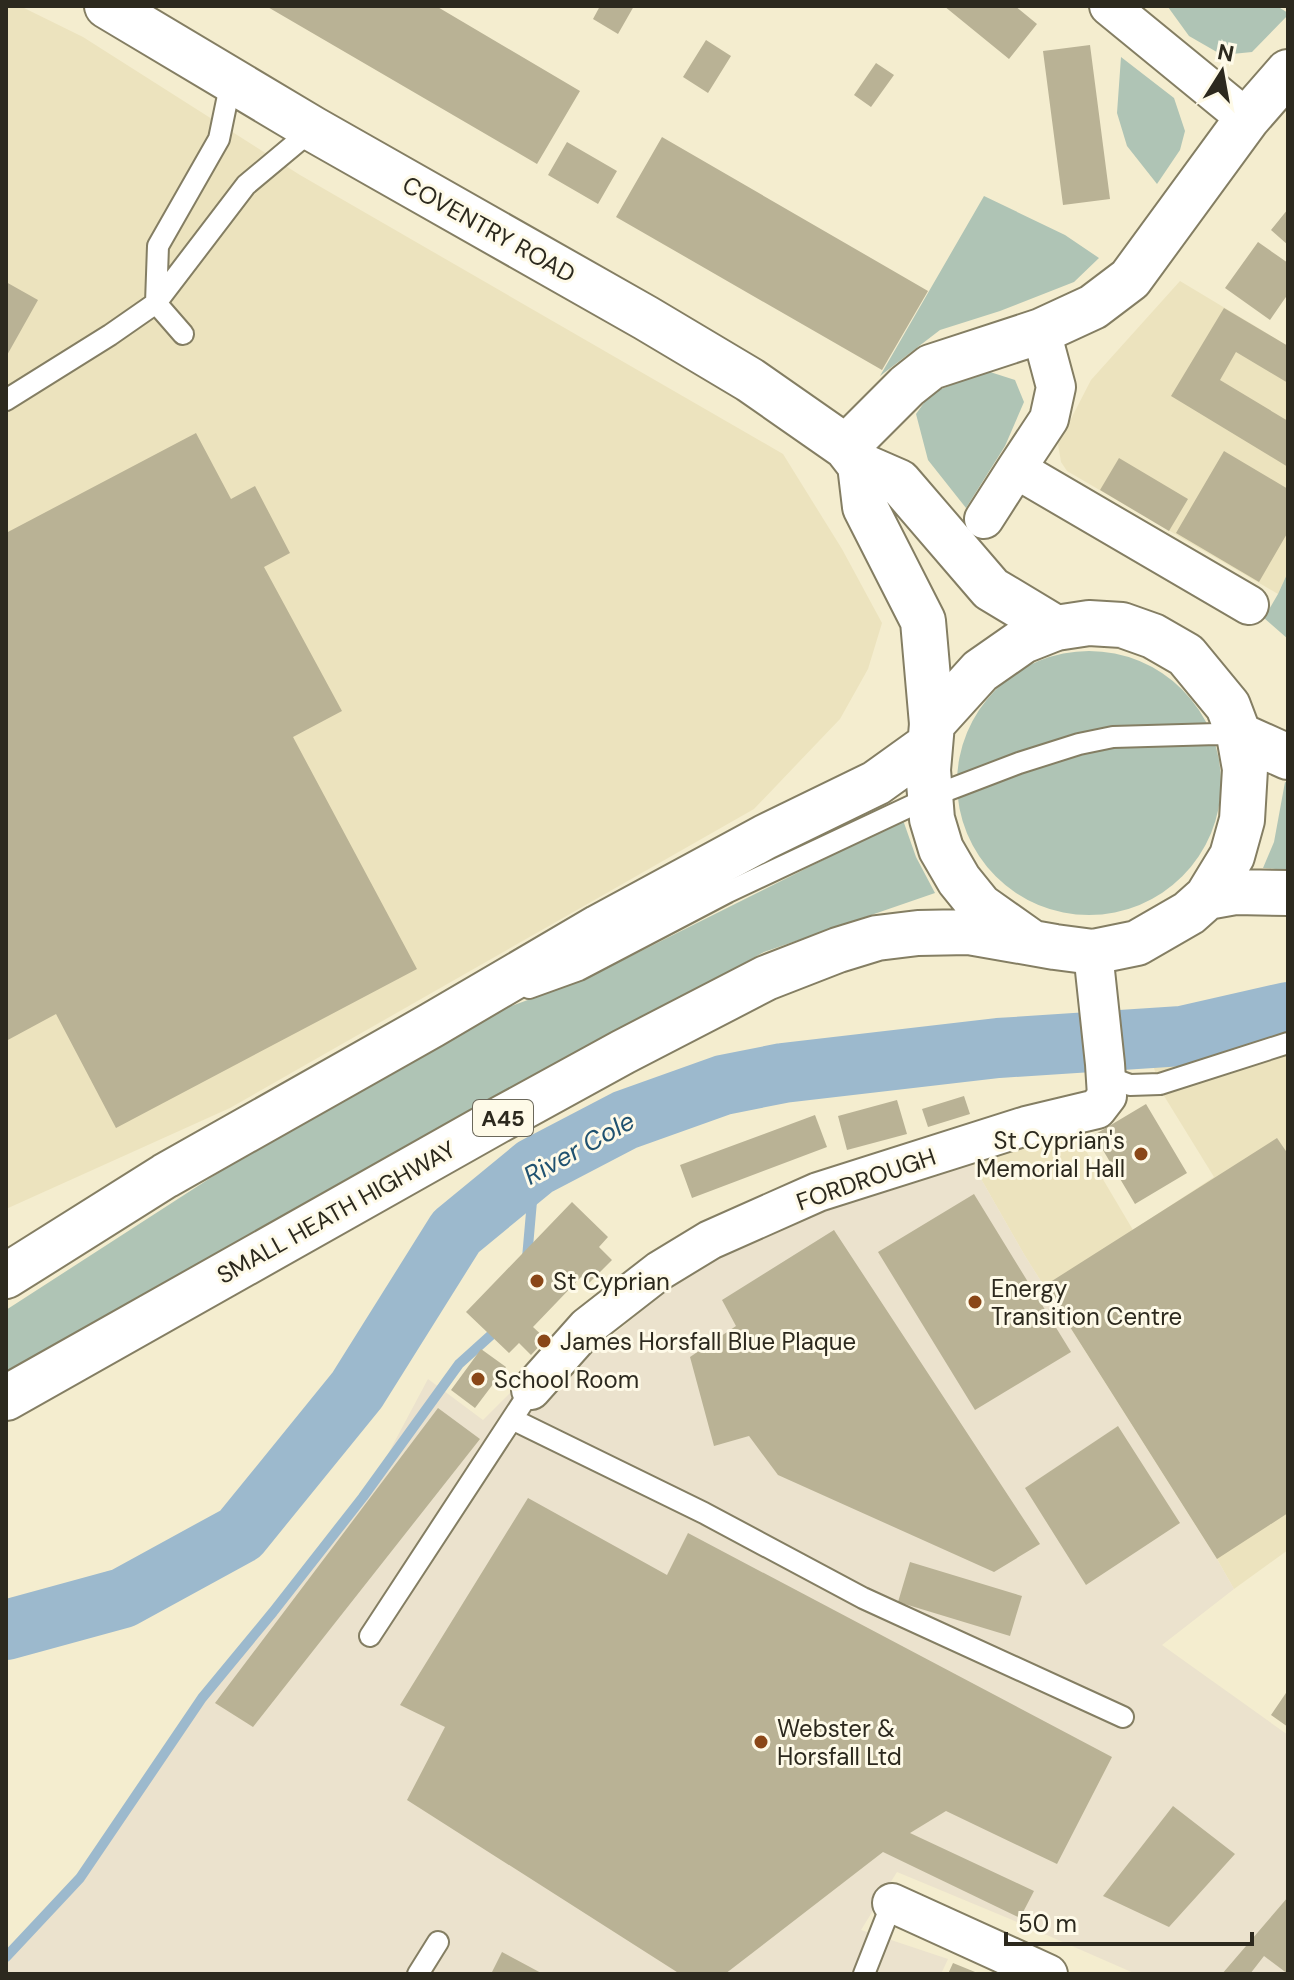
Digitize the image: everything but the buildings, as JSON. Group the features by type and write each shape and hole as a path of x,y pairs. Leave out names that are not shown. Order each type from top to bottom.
{"main road":[{"name":"COVENTRY ROAD","path":"107,6 313,129 750,380 853,456 899,482 991,589 1056,628"},
{"path":"1031,942 980,906 959,880 941,849 932,819 930,797 930,735 923,621 865,507 853,456 907,386 931,367 1041,331 1093,307 1130,279 1247,119 1288,72"},
{"path":"6,1276 165,1176 613,919 765,837 876,783 930,735 980,671 1023,641 1056,628 1089,623 1122,625 1153,636 1186,655 1228,706 1239,735 1245,769 1242,820 1232,856 1207,897 1189,913 1137,943 1093,952"},
{"path":"1239,735 1288,757"},
{"path":"1207,897 1235,892 1288,893"},
{"name":"SMALL HEATH HIGHWAY","path":"6,1398 499,1120 766,978 877,938 918,933 969,932 1093,952"}],"street":[{"path":"1109,6 1247,119"},
{"path":"984,519 1049,419 1056,387 1041,331"},
{"path":"1016,469 1249,605"},
{"name":"FORDROUGH","path":"522,1405 587,1327 659,1271 710,1240 818,1192 1026,1126 1097,1109 1107,1096 1093,952"},
{"path":"892,1903 1048,1974"}],"lane":[{"path":"183,334 156,303 158,246 219,139 231,81"},
{"path":"6,400 156,303 246,185 313,129"},
{"path":"432,1025 579,970 728,892 930,797 1019,763 1113,737 1239,735"},
{"path":"1105,1070 1130,1085 1160,1084 1288,1043"},
{"path":"370,1636 522,1405 704,1513 863,1598 1123,1717"},
{"path":"864,1974 892,1903"},
{"path":"418,1974 438,1942"}],"shaded area":[{"path":"6,6 20,6 83,37 300,175 783,454 842,549 882,623 868,669 840,719 754,809 230,1108 6,1209"},
{"path":"1180,281 1288,346 1288,572 1278,594 1067,471 1061,462 1058,444 1091,380"},
{"path":"1288,1029 1288,1550 1234,1589 1025,1256 968,1156 1072,1127 1133,1230 1214,1177 1161,1091 1150,1055"},
{"path":"968,1156 1025,1256 1234,1589 1162,1645 1288,1735 1288,1974 1136,1974 897,1872 861,1930 948,1959 941,1974 6,1974 6,1956 80,1878 202,1698 278,1610 364,1499 428,1379 483,1420 522,1381 561,1379 673,1284 771,1226"}],"green space":[{"path":"1277,6 1288,15 1252,52 1222,55 1189,36 1168,7"},
{"path":"1121,57 1174,98 1185,131 1180,150 1157,184 1127,146 1117,113"},
{"path":"984,196 1065,235 1099,258 1074,282 940,330 880,376"},
{"path":"987,371 1015,380 1024,402 1005,446 966,508 928,460 916,414 931,393"},
{"path":"1288,572 1288,639 1264,618"},
{"path":"1076,651 1102,651 1127,656 1151,666 1183,689 1211,732 1219,757 1219,809 1211,834 1183,877 1151,900 1127,910 1102,915 1076,915 1051,910 1027,900 995,877 972,845 962,821 957,796 957,770 962,745 972,721 995,689 1027,666 1051,656"},
{"path":"1285,782 1288,783 1288,870 1263,868 1274,842"},
{"path":"903,820 916,857 935,893 764,952 6,1378 6,1310 359,1082 457,1026 585,979"}],"waterway":[{"name":"River Cole","path":"6,1630 123,1598 240,1534 357,1390 456,1232 535,1167 625,1120 723,1085 783,1073 998,1048 1182,1036 1288,1012"},
{"path":"527,1258 535,1167"},
{"path":"6,1957 80,1878 202,1698 363,1497 459,1364 500,1327"}],"place":[{"name":"St Cyprian's Memorial Hall","path":"1141,1154"},
{"name":"St Cyprian","path":"537,1281"},
{"name":"Energy Transition Centre","path":"975,1302"},
{"name":"James Horsfall Blue Plaque","path":"544,1341"},
{"name":"School Room","path":"478,1379"},
{"name":"Webster & Horsfall Ltd","path":"761,1742"}]}
